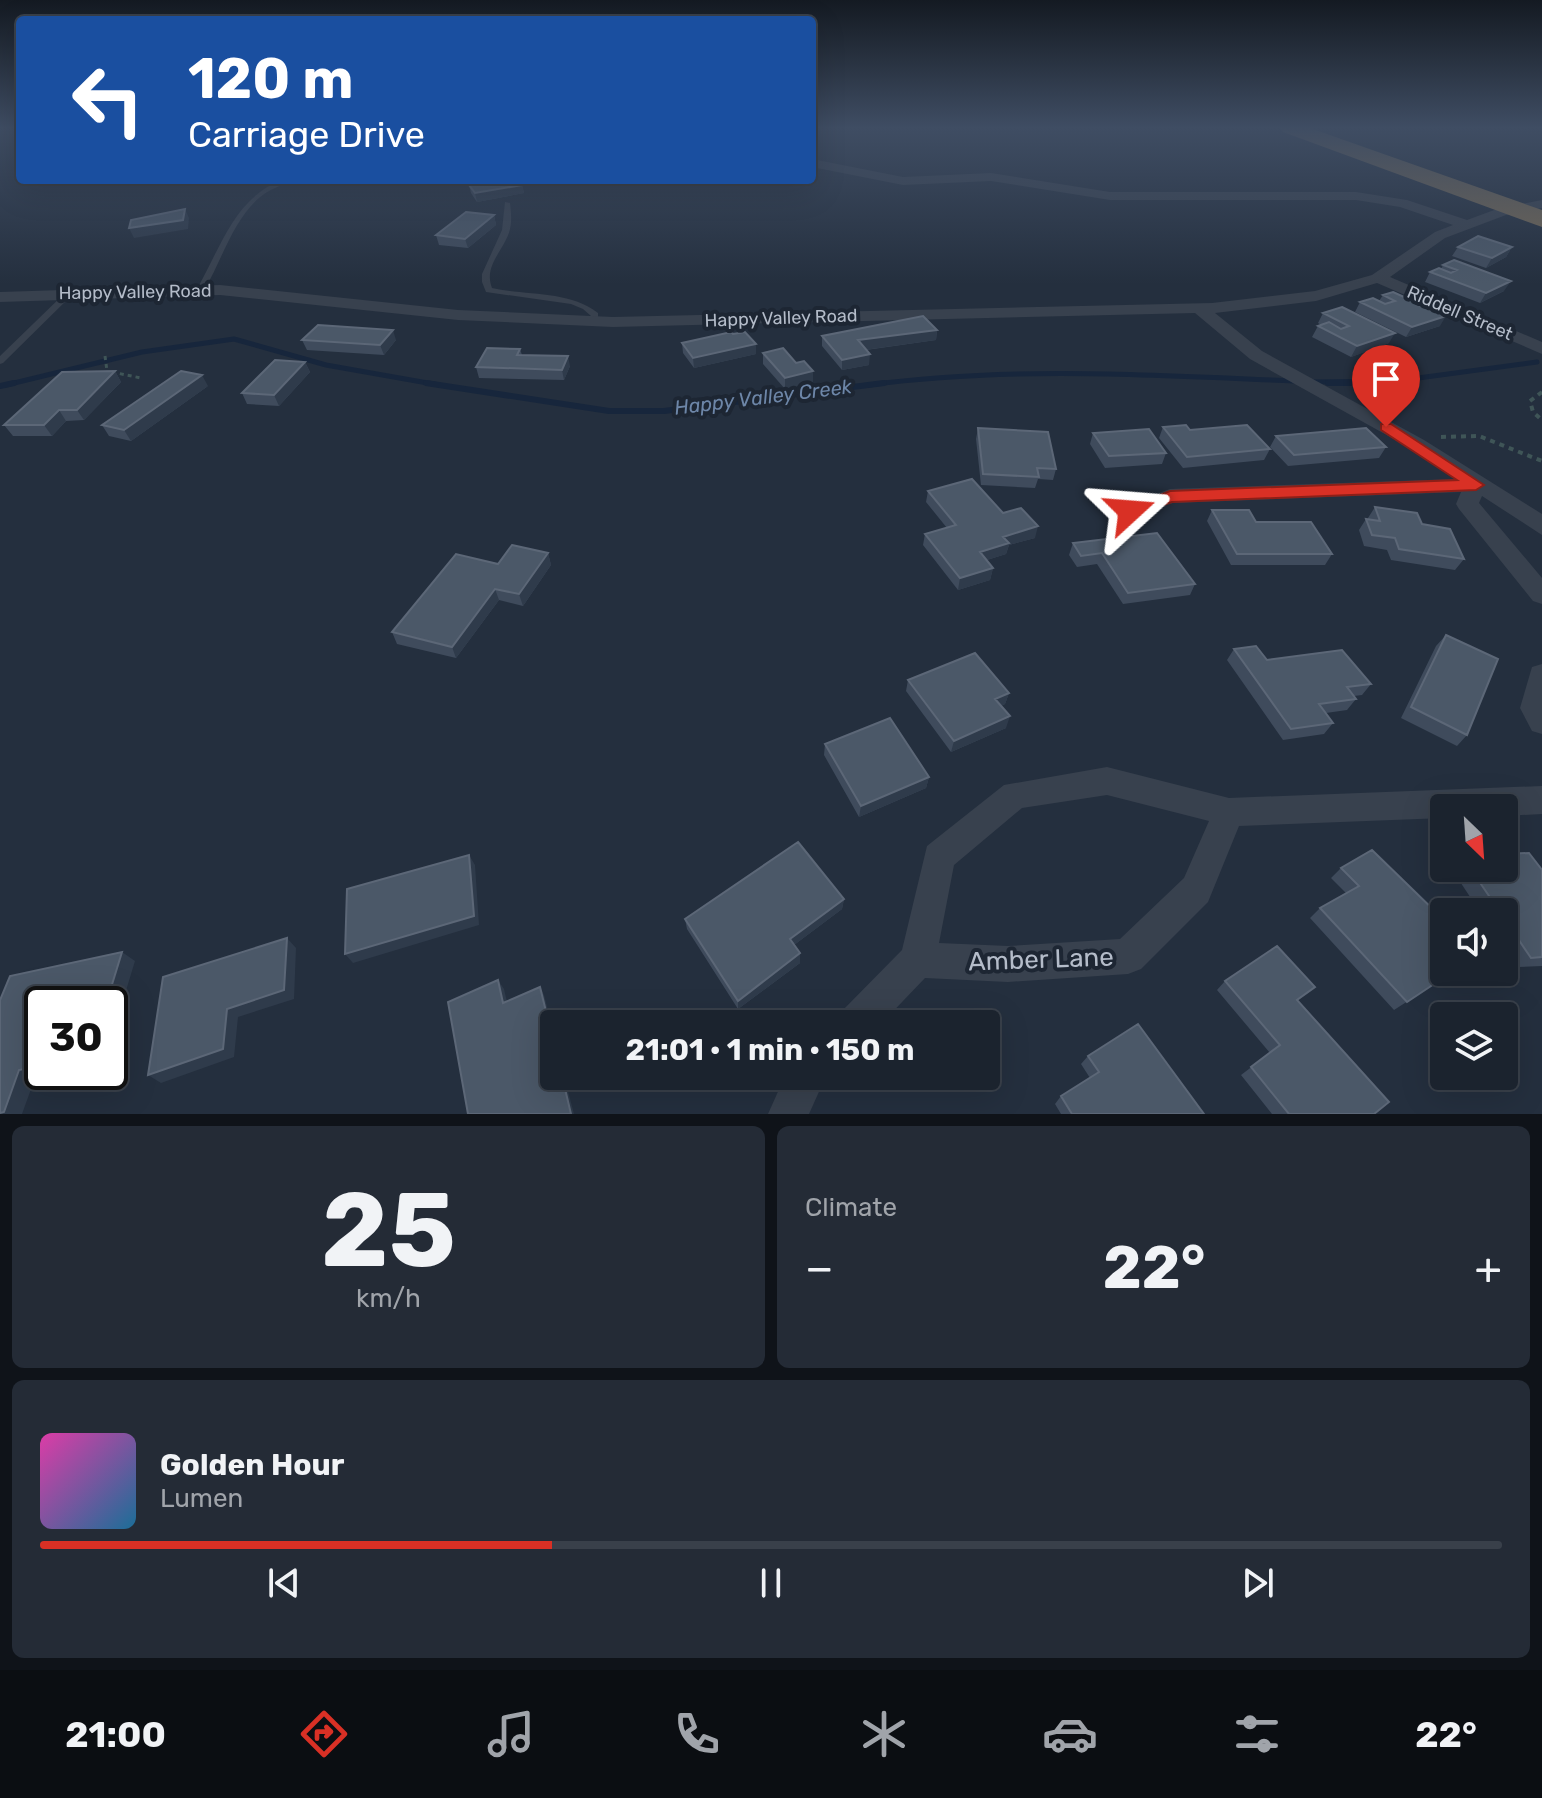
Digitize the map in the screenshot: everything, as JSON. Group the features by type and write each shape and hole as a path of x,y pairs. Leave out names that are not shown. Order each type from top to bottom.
{"highway":[{"path":"1438,180 1542,219"},
{"path":"1483,180 1542,203"}],"street":[{"path":"898,180 925,180"},
{"path":"1010,180 1110,196 1356,196 1402,203 1467,225"},
{"name":"Happy Valley Road","path":"0,297 201,289 458,315 595,321 1200,309 1316,296 1378,278 1421,246 1467,225 1542,203"},
{"name":"Riddell Street","path":"1378,278 1542,349"},
{"path":"1200,309 1228,335 1284,371 1417,444 1542,527"},
{"path":"1130,511 1170,496 1476,485"},
{"path":"1476,485 1467,504 1542,595"},
{"path":"1542,675 1534,708 1542,722"},
{"path":"869,1010 918,960 939,857 1015,795 1107,781 1229,812 1542,800"},
{"name":"Amber Lane","path":"918,960 1008,964 1128,956 1196,890 1229,812"},
{"path":"788,1114 799,1090"}],"lane":[{"path":"201,289 246,208 277,184"},
{"path":"507,203 506,230 486,270 484,282 489,290 570,302 590,309 595,321"},
{"path":"0,361 70,293"}],"path":[{"path":"105,356 107,369"},
{"path":"101,372 107,369 141,378"},
{"path":"1542,392 1530,401 1533,412 1542,420"},
{"path":"1417,444 1459,434 1479,436 1542,461"}],"building":[{"path":"521,184 522,185 475,193 469,185"},
{"path":"185,209 183,220 129,228 131,220"},
{"path":"466,212 494,215 465,239 436,235"},
{"path":"1478,236 1512,247 1492,258 1458,247"},
{"path":"1454,260 1511,281 1486,293 1430,272 1439,268 1451,273 1457,270 1443,265"},
{"path":"1393,292 1446,316 1412,327 1360,302 1373,298 1385,304 1395,301 1383,295"},
{"path":"1342,307 1395,333 1357,346 1318,326 1329,322 1341,329 1349,326 1323,313"},
{"path":"923,316 937,330 858,340 870,354 842,360 822,336"},
{"path":"318,325 393,330 380,345 302,340"},
{"path":"731,332 745,332 756,344 693,358 682,343"},
{"path":"487,348 520,349 517,355 568,356 562,370 476,367"},
{"path":"783,348 796,363 804,361 813,371 785,378 763,353"},
{"path":"275,360 305,362 274,395 242,393"},
{"path":"115,371 77,410 59,410 44,425 4,425 62,372"},
{"path":"181,371 202,375 124,430 102,425"},
{"path":"1186,425 1190,430 1247,425 1270,449 1187,457 1163,427"},
{"path":"978,428 1048,432 1056,469 1037,468 1039,477 983,474"},
{"path":"1366,428 1386,447 1294,455 1276,436"},
{"path":"1149,429 1166,453 1109,456 1093,433"},
{"path":"972,479 1003,513 1021,508 1038,526 1003,537 1009,543 980,552 993,568 960,578 925,534 956,525 928,491"},
{"path":"1375,507 1417,513 1422,524 1450,529 1464,559 1399,549 1395,538 1372,535 1366,519 1380,521"},
{"path":"1212,510 1249,510 1256,522 1311,522 1332,554 1237,554"},
{"path":"1157,533 1195,584 1128,593 1102,553 1081,556 1073,543"},
{"path":"512,545 548,553 519,594 495,589 452,647 392,632 456,554 498,564"},
{"path":"1446,635 1498,659 1467,735 1411,707"},
{"path":"1256,646 1267,660 1342,650 1371,684 1347,687 1356,699 1319,704 1333,723 1291,729 1234,649"},
{"path":"975,653 1009,693 995,699 1010,716 954,741 908,680"},
{"path":"890,718 929,777 861,806 825,744"},
{"path":"798,842 844,899 790,939 800,953 738,1001 685,919"},
{"path":"1372,850 1430,906 1431,986 1407,1002 1320,908 1359,886 1341,868"},
{"path":"1518,853 1529,853 1542,870 1542,957 1531,958 1518,939 1518,898 1490,898 1480,882 1518,882"},
{"path":"469,855 474,916 345,954 347,889"},
{"path":"287,938 284,990 227,1009 223,1049 148,1075 163,977"},
{"path":"1277,946 1315,987 1297,1000 1389,1102 1374,1114 1289,1114 1251,1067 1280,1045 1225,981"},
{"path":"122,952 112,986 24,986 24,1069 19,1070 4,1112 0,1113 0,1000 10,976"},
{"path":"498,980 503,1003 540,987 546,1010 540,1010 540,1090 565,1090 571,1114 468,1114 448,1002"},
{"path":"1138,1024 1204,1114 1072,1114 1061,1096 1099,1072 1088,1056"}],"waterway":[{"name":"Happy Valley Creek","path":"6,385 142,352 234,339 326,365 439,385"},
{"name":"Happy Valley Creek","path":"1311,382 1396,381 1537,362"},
{"name":"Happy Valley Creek","path":"869,385 1028,374 1294,381"},
{"name":"Happy Valley Creek","path":"0,386 14,383"},
{"name":"Happy Valley Creek","path":"426,383 439,385"},
{"name":"Happy Valley Creek","path":"439,385 609,411 664,411 884,383"},
{"name":"Happy Valley Creek","path":"1328,383 1368,383"}],"route":[{"path":"1130,511 1170,496 1476,485 1417,444 1386,427"}]}
